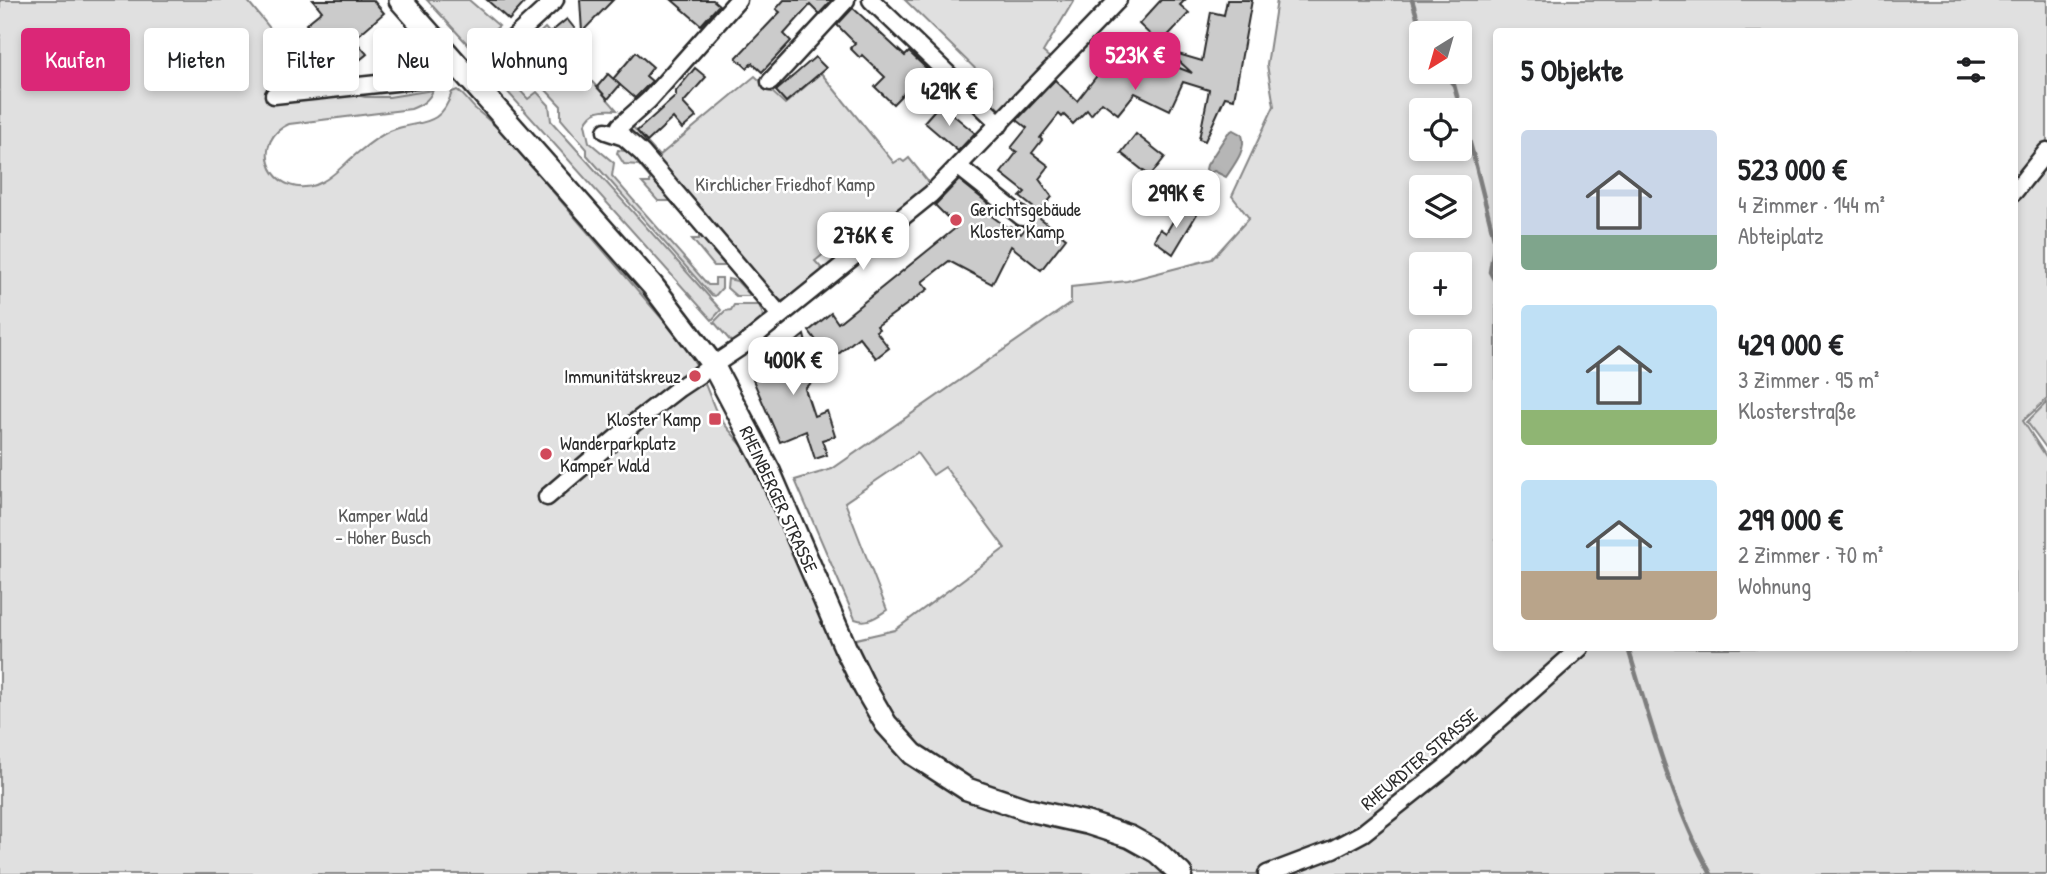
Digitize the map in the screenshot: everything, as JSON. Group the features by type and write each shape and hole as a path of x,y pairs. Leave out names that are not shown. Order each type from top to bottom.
{"main road":[{"name":"RHEINBERGER STRASSE","path":"400,0 652,285 713,365 769,471 865,688 886,724 913,754 967,789 1029,810 1087,823 1130,837 1157,852 1181,874"}],"street":[{"path":"274,95 434,78 464,72 555,0"},
{"path":"738,0 649,100 611,132 634,144 780,315"},
{"path":"770,82 846,0"},
{"path":"871,0 1000,124"},
{"path":"547,497 634,422 745,344 922,201 959,167 1118,0"},
{"path":"2018,187 2047,150"},
{"path":"959,167 1022,217"},
{"name":"RHEURDTER STRASSE","path":"1267,874 1333,849 1363,833 1446,767 1577,651"}],"green space":[{"name":"Kamper Wald - Hoher Busch","path":"0,0 247,0 270,28 263,28 263,91 270,91 271,100 344,92 365,97 389,97 432,91 424,102 411,109 289,124 278,131 271,141 269,163 273,173 281,181 292,186 312,186 326,180 380,136 400,127 435,118 447,104 452,92 460,92 505,136 682,342 699,369 715,409 754,460 845,647 856,639 895,630 1005,548 945,467 933,475 917,453 845,502 887,610 868,620 855,619 795,480 832,469 1071,303 1071,287 1127,281 1212,259 1249,218 1232,196 1274,106 1267,65 1277,0 2047,0 2047,399 2023,421 2047,458 2047,874 0,874"},
{"path":"427,0 469,0 499,26 467,28 467,44"},
{"path":"905,0 1074,0 1043,52 1051,59 1005,108 999,109 983,95 992,85"},
{"name":"Kirchlicher Friedhof Kamp","path":"821,73 894,163 900,159 904,162 909,158 930,184 845,254 837,254 831,248 815,261 824,271 790,298 782,301 773,295 630,130 633,127 659,156 755,76 785,104"},
{"path":"592,82 617,110 602,110 591,115 585,124 589,142 614,163 612,176 708,285 715,285 715,278 722,278 722,288 715,296 711,295 587,155 587,149 561,119 561,106 547,91 592,91"},
{"path":"507,91 521,91 528,99 537,92 549,105 551,121 721,310 712,320"},
{"path":"618,150 631,152 709,241 714,253 726,266 714,266 692,239 699,239 699,233 671,201 658,201 642,183 650,183 650,178 639,165 624,164 617,153"},
{"path":"728,279 737,281 751,296 736,296 727,288"},
{"path":"734,305 759,305 763,315 758,324 733,344 714,322"},
{"path":"2047,402 2047,449 2027,422"}],"shaded area":[{"path":"1233,130 1242,135 1243,146 1239,157 1226,177 1214,171 1209,174 1207,165 1228,133"}],"building":[{"path":"313,0 373,0 384,13 359,35 359,28 310,28 306,24 322,11"},
{"path":"487,0 527,0 509,20"},
{"path":"580,0 613,0 586,28 582,28"},
{"path":"672,0 713,0 719,5 701,25"},
{"path":"784,0 832,0 819,14 810,5 784,34 791,41 762,72 752,63 747,68 736,58 780,12 776,9"},
{"path":"1161,0 1185,0 1180,5 1189,13 1160,44 1139,24"},
{"path":"1227,0 1252,0 1234,99 1225,97 1205,141 1199,139 1209,90 1183,82 1170,110 1135,93 1118,114 1102,102 1091,115 1087,110 1073,124 1059,114 1032,153 1049,166 1039,179 1052,197 1039,212 1020,197 1025,192 1001,173 1017,152 1011,148 1027,128 1017,120 1055,80 1077,101 1118,44 1192,73 1168,51 1202,61 1211,12 1224,15"},
{"path":"853,8 905,56 909,52 927,69 893,104 875,87 885,77 862,55 860,58 850,48 855,43 837,25"},
{"path":"567,19 574,28 556,28"},
{"path":"359,45 367,54 359,60"},
{"path":"636,52 653,67 646,76 652,81 635,98 613,79"},
{"path":"815,57 826,68 786,102 776,91"},
{"path":"695,68 706,77 683,103 696,117 682,129 673,118 647,142 637,131 676,96 676,91"},
{"path":"608,74 620,85 608,99 597,87"},
{"path":"940,104 975,133 958,151 924,122"},
{"path":"1136,134 1165,157 1150,176 1121,153"},
{"path":"959,180 994,208 989,214 1008,228 1010,226 1021,234 1036,215 1066,238 1041,270 1011,246 992,284 949,261 922,282 928,289 877,326 879,329 876,331 889,348 876,358 859,337 831,360 809,331 831,313 838,323 957,227 935,205"},
{"path":"1182,206 1197,214 1173,254 1154,240 1160,229 1166,233"},
{"path":"804,335 815,379 805,389 814,416 827,411 835,436 822,440 827,455 815,459 806,431 780,442 753,380 755,374"}],"waterway":[{"path":"1412,0 1418,21"},
{"path":"1453,84 1493,234"},
{"path":"1493,254 1490,272 1493,278"},
{"path":"1629,651 1674,793 1711,874"}],"place":[{"name":"Gerichtsgebäude Kloster Kamp","path":"956,220"},
{"name":"Immunitätskreuz","path":"695,376"},
{"name":"Kloster Kamp","path":"715,419"},
{"name":"Wanderparkplatz Kamper Wald","path":"546,454"}]}
